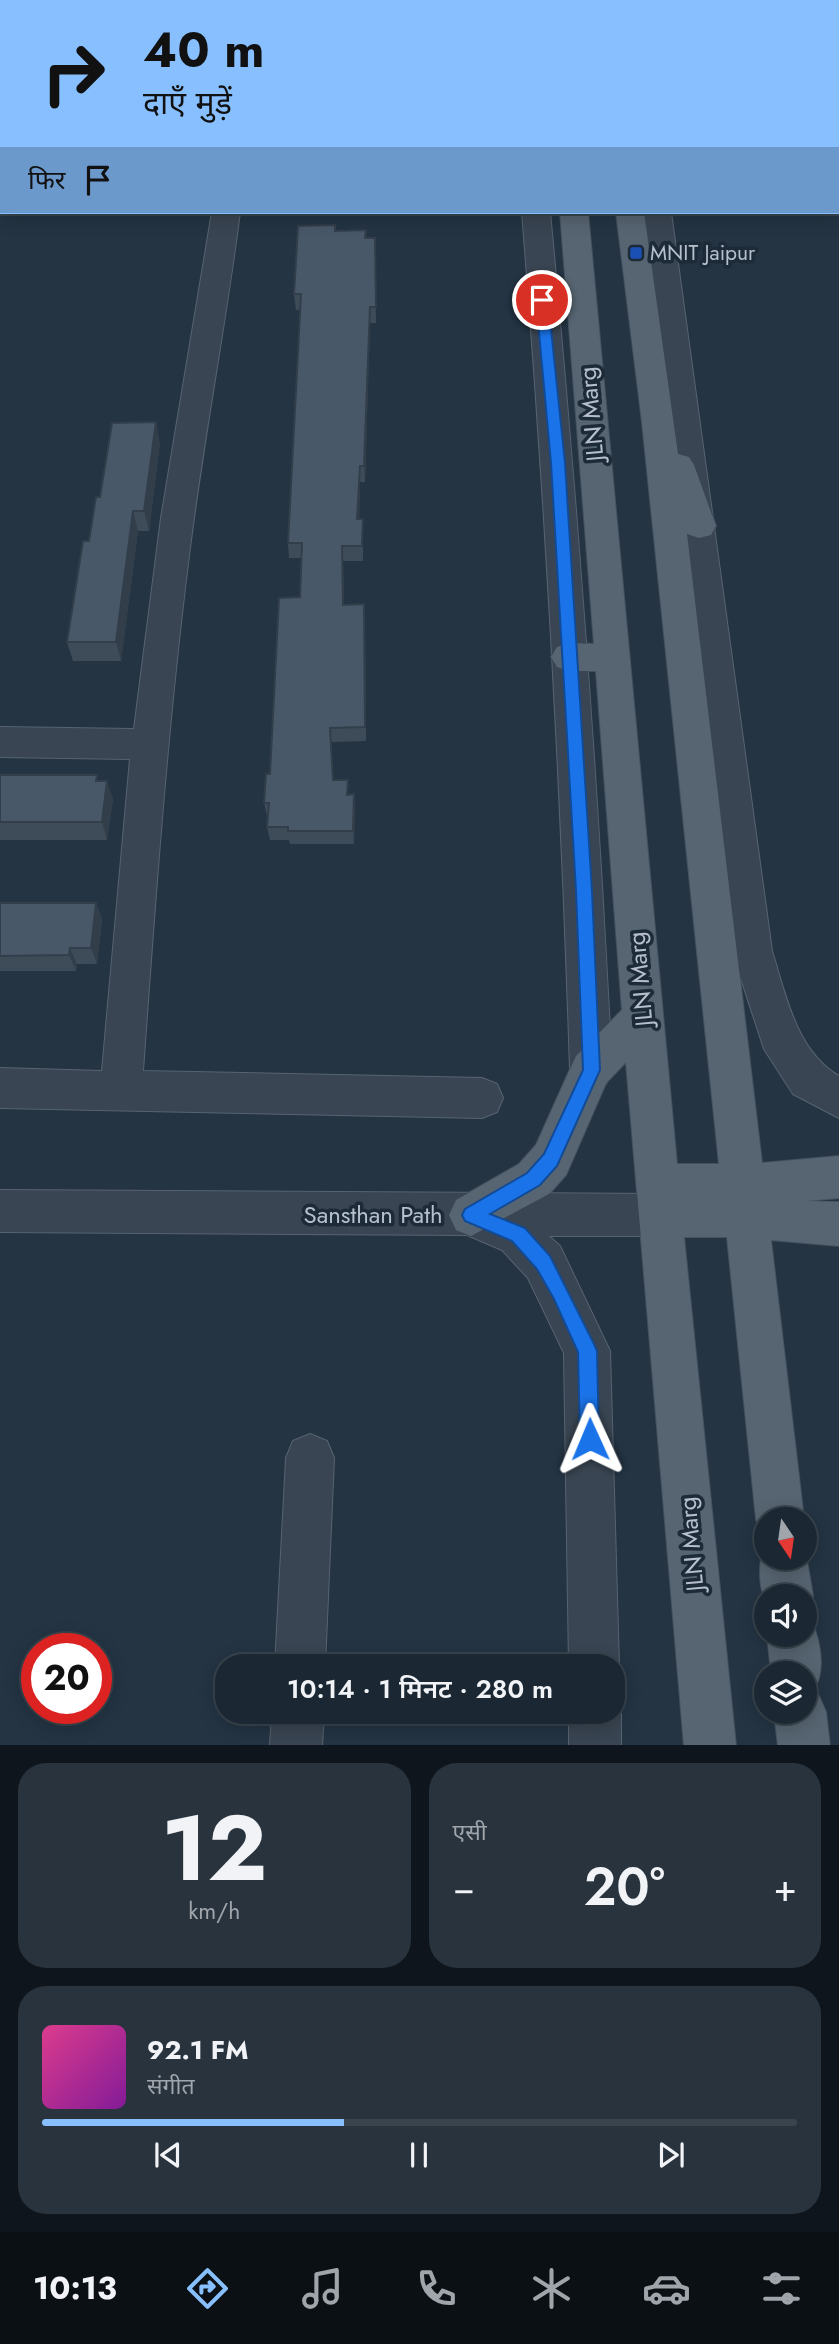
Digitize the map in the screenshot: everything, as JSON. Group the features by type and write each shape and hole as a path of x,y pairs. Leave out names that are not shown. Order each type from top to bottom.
{"main road":[{"name":"JLN Marg","path":"574,214 659,1200 710,1745"},
{"path":"630,214 658,422 779,1507"},
{"path":"658,422 671,446 699,526"},
{"path":"569,657 612,658"},
{"path":"471,1215 534,1179 551,1160 591,1070 643,1016"},
{"path":"745,1200 839,1177"},
{"name":"Sansthan Path","path":"659,1200 745,1200"},
{"path":"745,1200 829,1225 839,1224"},
{"path":"801,1724 804,1745"}],"street":[{"path":"121,1089 149,744 171,559 217,283 226,214"},
{"path":"536,214 558,463 584,891 591,1070"},
{"path":"657,214 752,951 779,1036 808,1080 839,1098"},
{"path":"0,742 149,744"},
{"path":"0,1088 482,1098"},
{"name":"Sansthan Path","path":"0,1211 556,1216 659,1200"},
{"path":"471,1215 518,1235 544,1262 587,1351 594,1654"},
{"path":"301,1654 310,1458"},
{"path":"296,1745 297,1724"},
{"path":"595,1724 595,1745"}],"building":[{"path":"335,225 335,231 366,230 365,238 375,238 376,307 370,307 364,466 360,466 357,519 363,519 362,546 342,546 343,605 364,604 365,727 330,728 333,780 348,780 347,795 354,794 353,831 288,831 288,827 267,827 269,803 264,803 266,774 270,774 279,598 300,597 302,543 288,543 301,294 294,294 298,226"},
{"path":"156,422 144,511 133,511 116,642 67,642 83,541 89,541 96,497 100,497 112,423"},
{"path":"0,775 97,775 96,781 107,781 102,822 0,822"},
{"path":"0,903 96,903 91,948 70,948 69,955 0,956"}],"place":[{"name":"MNIT Jaipur","path":"636,253"}],"route":[{"path":"542,300 558,463 584,891 591,1070 551,1160 534,1179 471,1215 518,1235 544,1262 587,1351 590,1439"}]}
